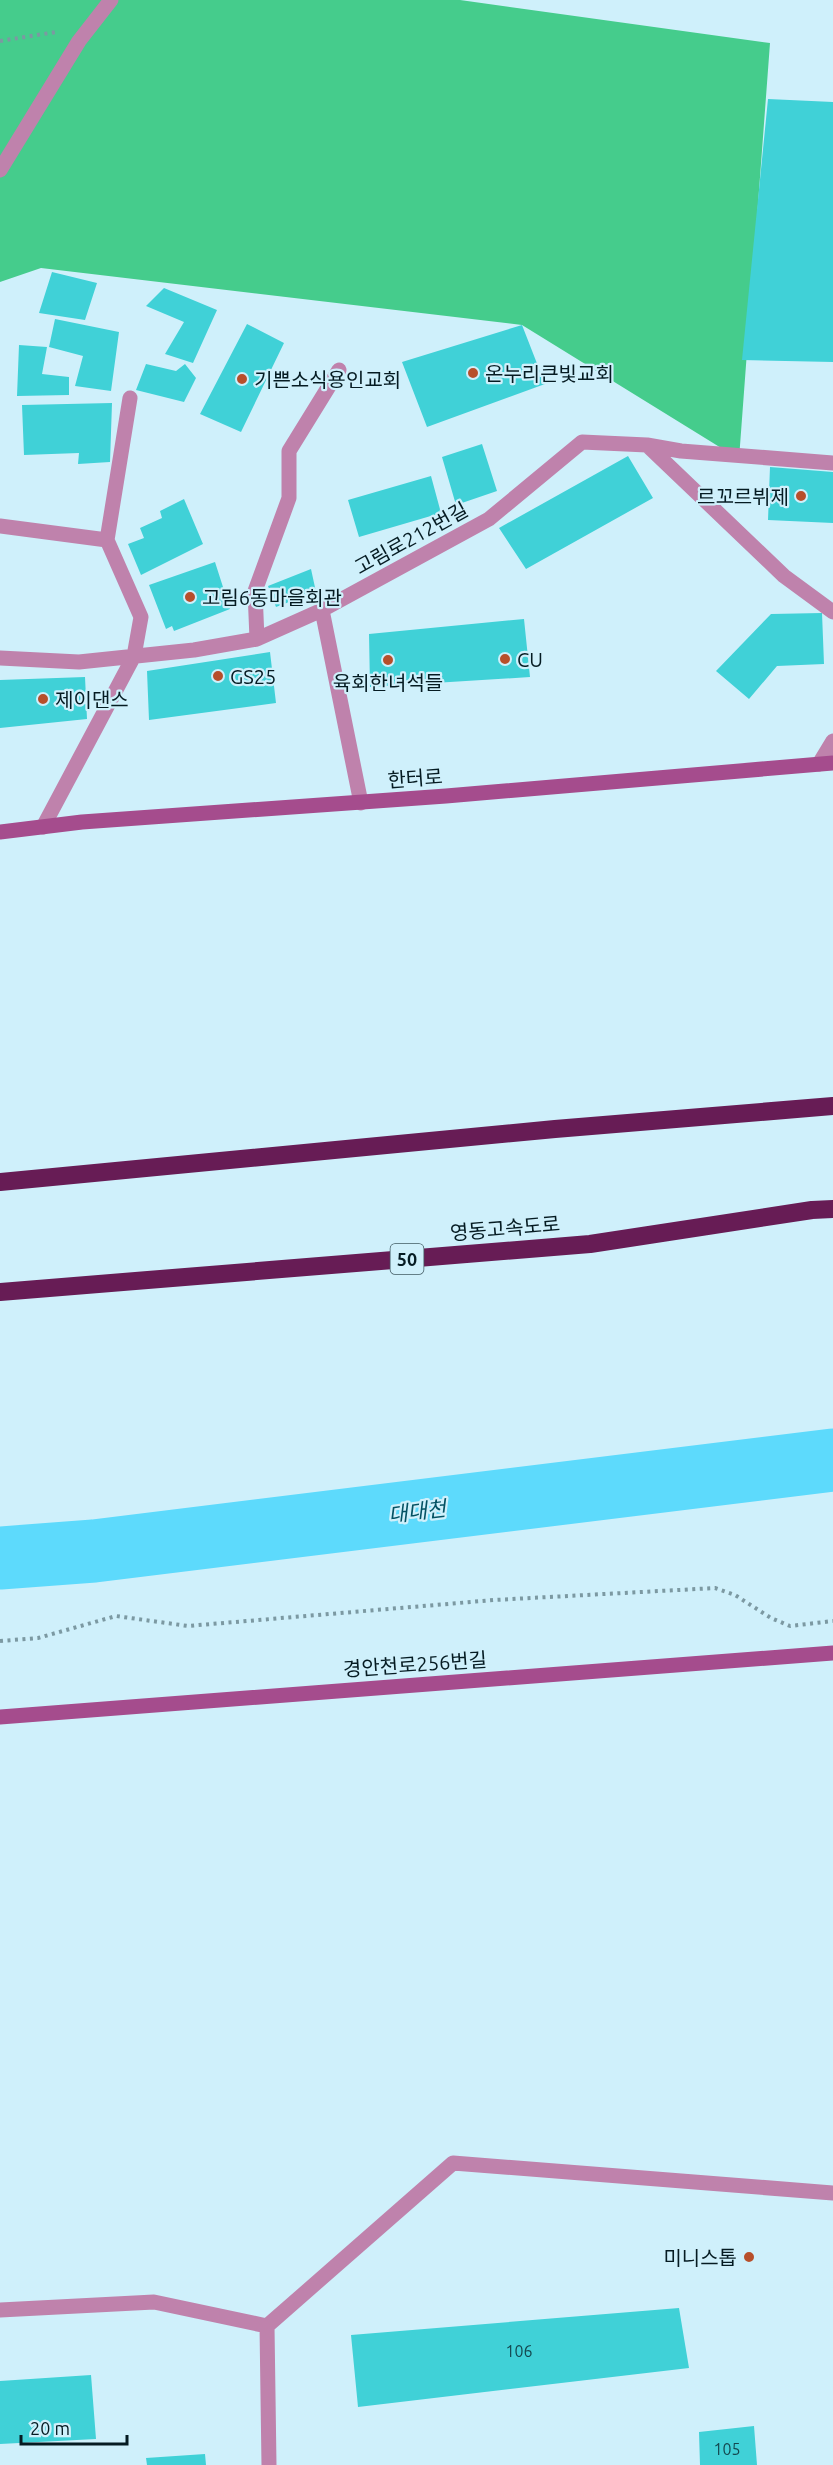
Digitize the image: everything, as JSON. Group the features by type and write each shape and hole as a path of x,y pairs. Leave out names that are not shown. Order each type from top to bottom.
{"highway":[{"path":"0,1182 555,1129 833,1106"},
{"name":"영동고속도로","path":"0,1292 590,1244 812,1210 833,1209"}],"street":[{"path":"0,170 79,41 111,0"},
{"path":"258,639 255,591 289,498 289,451 339,370"},
{"path":"42,827 134,656 141,617 107,540 130,398"},
{"name":"고림로212번길","path":"0,658 79,662 258,639 322,610 489,519 582,442 647,445 681,451 833,463"},
{"path":"647,445 784,576 833,612"},
{"path":"0,526 107,540"},
{"path":"322,610 361,803"},
{"path":"826,764 833,741"},
{"name":"한터로","path":"0,832 826,764"},
{"name":"경안천로256번길","path":"0,1717 833,1653"},
{"path":"269,2465 267,2326 453,2163 833,2193"},
{"path":"0,2310 154,2302 267,2326"}],"path":[{"path":"0,40 90,26"},
{"path":"0,1641 38,1638 116,1616 188,1626 483,1601 715,1588 735,1595 771,1618 790,1626 833,1621"}],"green space":[{"path":"0,0 460,0 770,43 739,459 522,325 41,268 0,282"}],"building":[{"path":"768,99 833,102 833,362 742,360"},
{"path":"52,272 97,283 85,320 39,313"},
{"path":"164,288 217,310 193,363 165,354 184,322 146,306"},
{"path":"55,319 119,332 111,391 75,386 83,356 49,347"},
{"name":"기쁜소식용인교회","path":"247,324 284,343 241,432 200,414"},
{"name":"온누리큰빛교회","path":"522,325 545,384 427,427 402,362"},
{"path":"19,345 47,347 42,374 69,377 69,395 17,396"},
{"path":"146,364 176,371 185,364 196,378 184,402 136,390"},
{"path":"112,403 110,462 78,464 79,453 24,455 22,405"},
{"path":"482,444 497,491 456,505 442,457"},
{"path":"628,456 653,498 526,569 499,528"},
{"name":"르꼬르뷔제","path":"770,467 833,472 833,523 768,520"},
{"path":"431,476 441,513 359,537 348,500"},
{"path":"184,499 203,544 141,575 128,544 144,538 140,528 162,518 160,511"},
{"name":"고림6동마을회관","path":"215,562 230,609 174,631 172,626 166,629 149,585"},
{"path":"311,569 316,592 276,607 268,586"},
{"path":"822,613 824,664 777,666 749,699 716,671 771,614"},
{"path":"524,619 530,677 370,687 369,634"},
{"path":"270,652 276,703 149,720 147,671"},
{"name":"제이댄스","path":"85,677 87,719 0,728 0,680"},
{"path":"679,2308 689,2368 358,2407 351,2335"},
{"path":"91,2375 96,2439 0,2444 0,2381"},
{"path":"754,2426 757,2465 700,2465 699,2432"},
{"path":"205,2454 206,2465 147,2465 146,2458"}],"waterway":[{"name":"대대천","path":"0,1558 94,1551 833,1460"}],"place":[{"name":"온누리큰빛교회","path":"473,373"},
{"name":"기쁜소식용인교회","path":"242,379"},
{"name":"르꼬르뷔제","path":"801,496"},
{"name":"고림6동마을회관","path":"190,597"},
{"name":"CU","path":"505,659"},
{"name":"육회한녀석들","path":"388,660"},
{"name":"GS25","path":"218,676"},
{"name":"제이댄스","path":"43,699"},
{"name":"미니스톱","path":"749,2257"}]}
